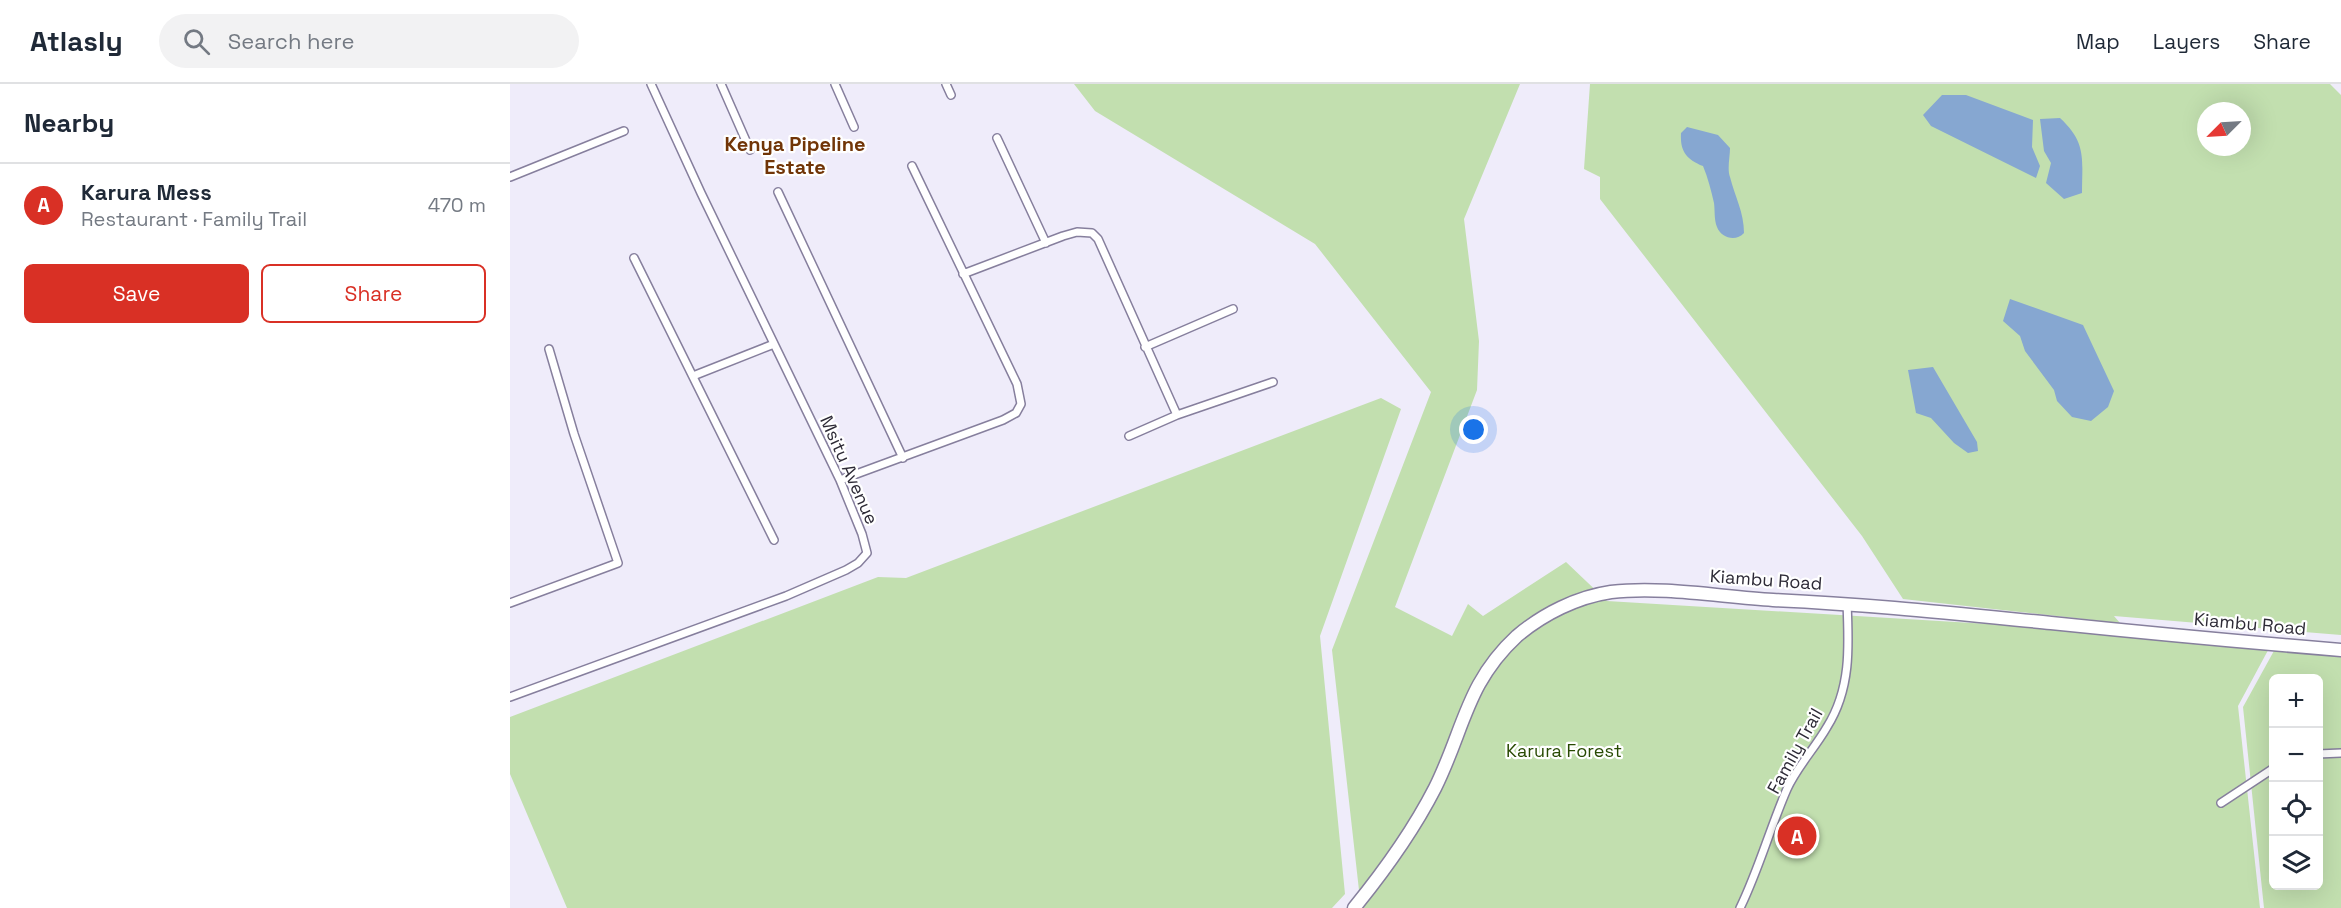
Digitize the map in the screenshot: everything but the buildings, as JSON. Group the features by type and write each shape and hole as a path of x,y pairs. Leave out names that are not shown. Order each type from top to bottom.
{"highway":[{"name":"Kiambu Road","path":"1354,908 1384,871 1414,827 1436,784 1476,687 1493,661 1519,635 1546,615 1595,595 1614,592 1657,592 1847,603 2341,650"}],"street":[{"name":"Msitu Avenue","path":"510,697 786,596 858,563 867,553 840,480 700,194 651,84"},
{"path":"721,84 750,150"},
{"path":"835,84 854,127"},
{"path":"946,84 951,95"},
{"path":"510,177 624,131"},
{"path":"997,138 1046,243"},
{"path":"840,480 1003,420 1016,413 1021,404 1017,384 912,166"},
{"path":"778,192 903,458"},
{"path":"963,274 1077,232 1092,233 1098,239 1177,415"},
{"path":"634,258 774,540"},
{"path":"1145,347 1233,309"},
{"path":"693,376 774,344"},
{"path":"510,603 618,563 574,434 549,349"},
{"path":"1130,436 1177,415 1273,382"},
{"name":"Family Trail","path":"1740,908 1757,872 1789,786 1829,725 1844,688 1849,663 1847,603"},
{"path":"2323,754 2341,753"},
{"path":"2221,803 2269,771"}],"green space":[{"name":"Karura Forest","path":"1074,84 1520,84 1464,219 1479,341 1477,390 1395,607 1452,636 1468,604 1483,616 1566,562 1607,601 2273,641 2238,706 2260,908 1361,908 1332,650 1431,392 1315,244 1095,111"},
{"path":"1590,84 2330,84 2341,95 2341,635 2114,616 2120,623 1903,599 1862,536 1600,199 1600,177 1584,169"},
{"path":"1381,398 1401,409 1320,636 1345,894 1332,908 567,908 510,774 510,717 878,577 906,578"},
{"path":"2275,649 2341,656 2341,908 2264,908 2243,707"}],"water":[{"path":"1942,95 1966,95 2033,120 2032,147 2040,166 2036,178 1931,126 1923,115"},
{"path":"2060,118 2075,135 2082,161 2082,193 2064,199 2046,183 2051,163 2044,151 2040,119"},
{"path":"1687,127 1718,135 1730,148 1729,174 1744,225 1744,233 1741,236 1729,238 1717,227 1714,203 1703,166 1688,157 1683,150 1681,133"},
{"path":"2010,299 2083,325 2114,391 2108,407 2091,421 2072,417 2057,401 2054,390 2025,351 2020,336 2003,321"},
{"path":"1933,367 1977,442 1978,451 1968,453 1954,443 1931,418 1916,413 1908,370"}],"place":[{"name":"Karura Mess","path":"1797,836"}],"district":[{"name":"Kenya Pipeline Estate","path":"795,156"}]}
